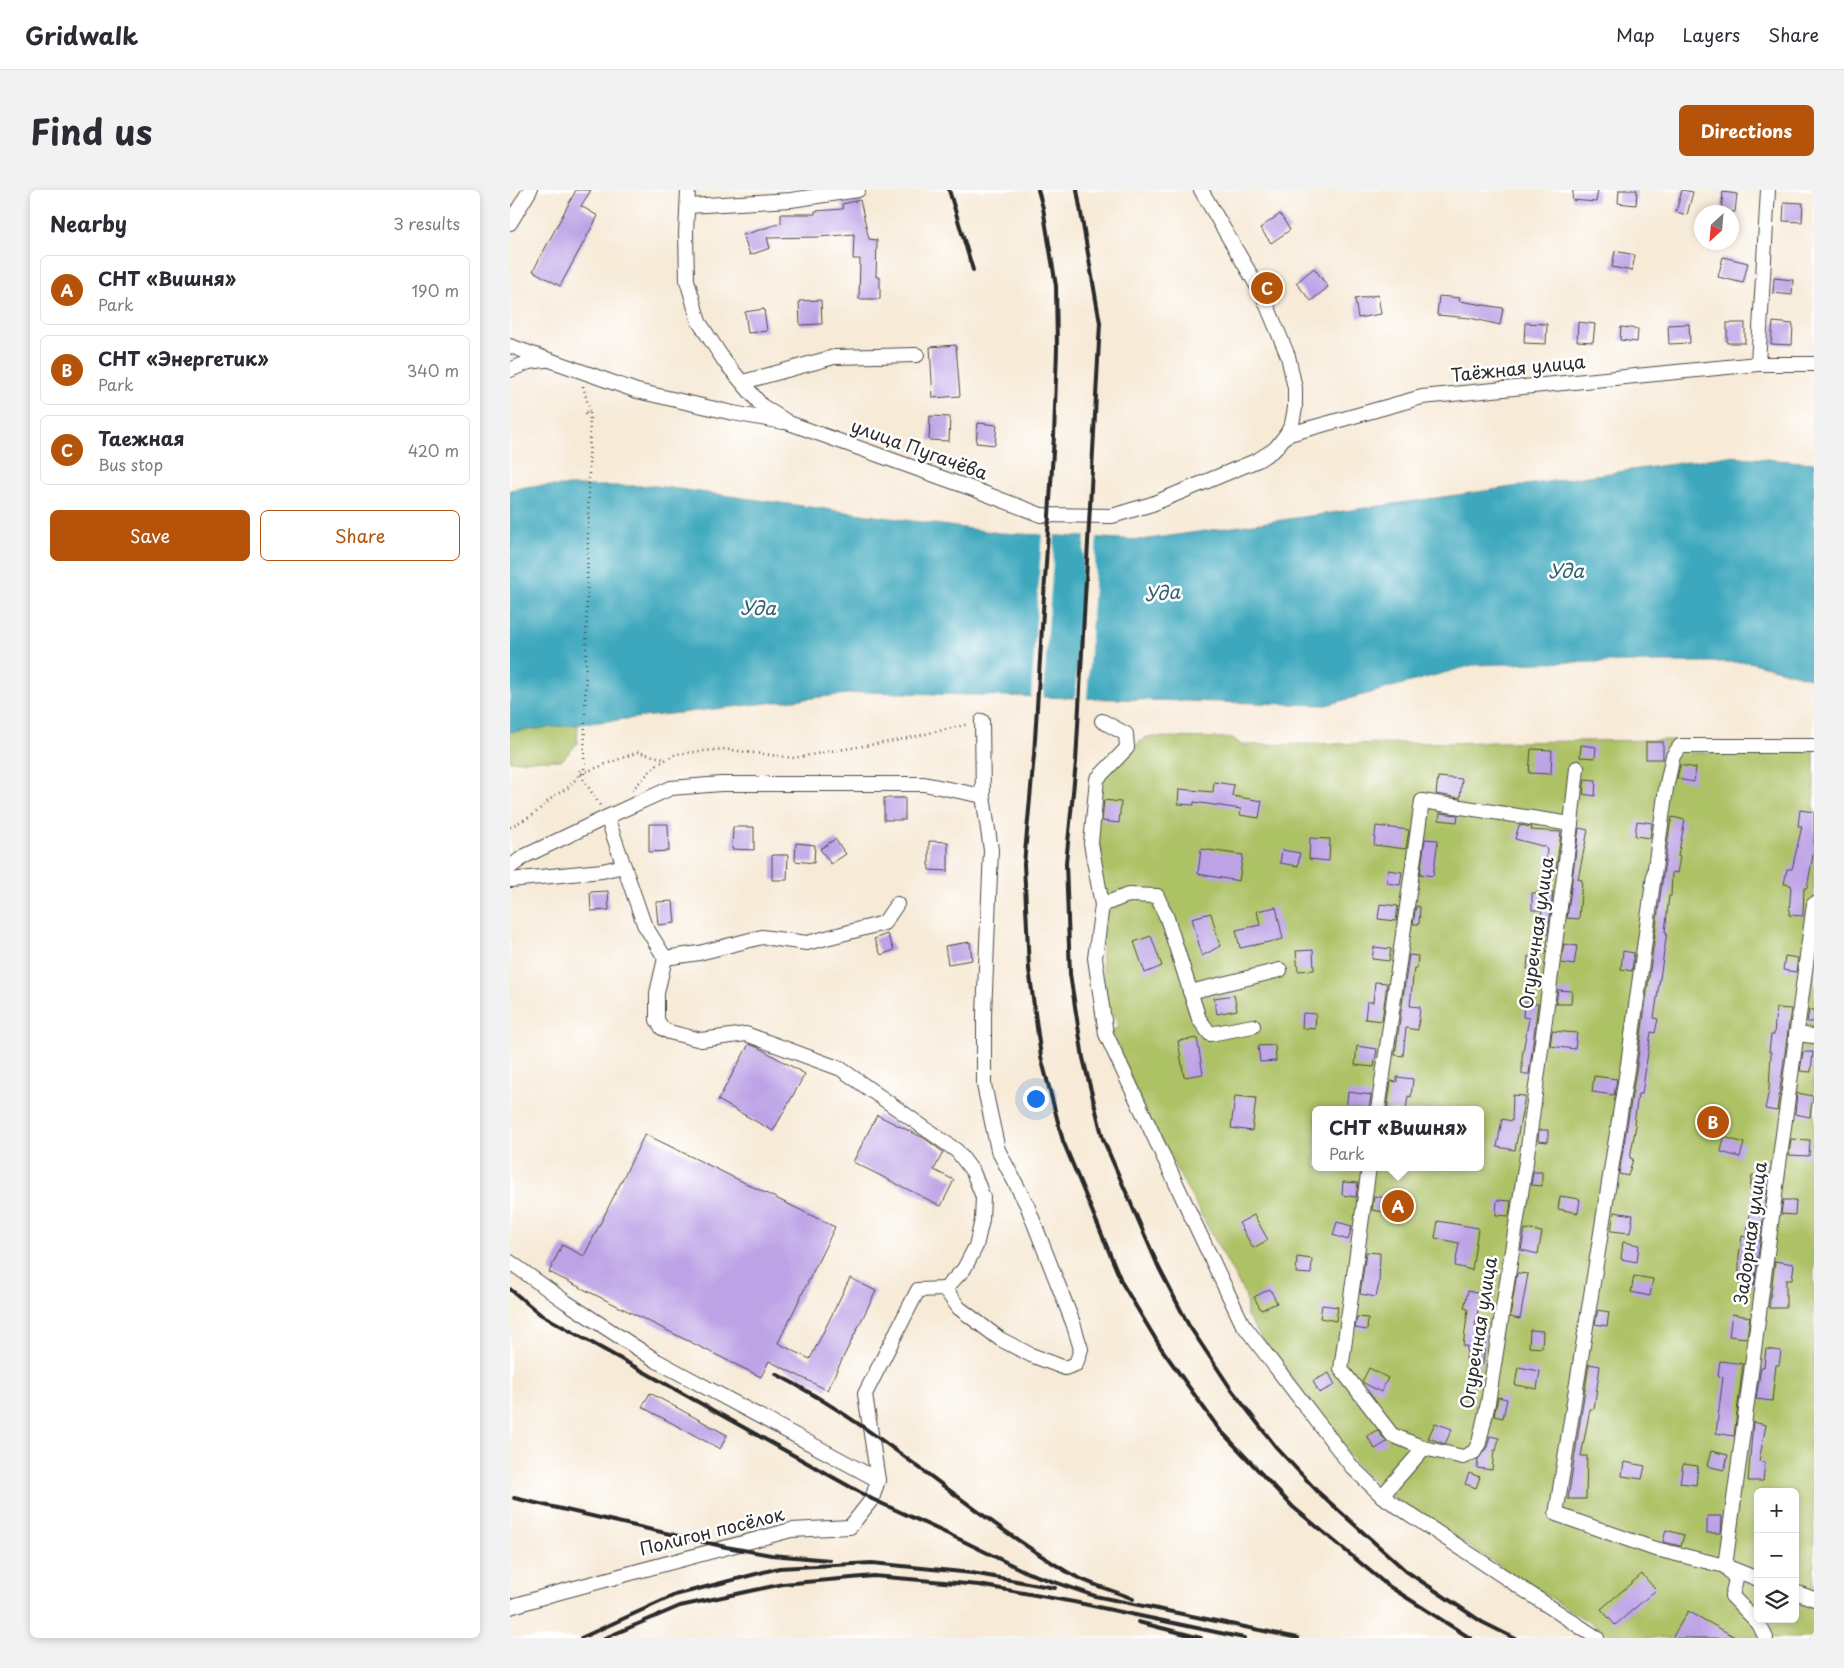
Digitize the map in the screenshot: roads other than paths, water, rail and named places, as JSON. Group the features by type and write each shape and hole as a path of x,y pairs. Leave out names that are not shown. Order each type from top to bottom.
{"street":[{"path":"510,223 530,190"},
{"name":"улица Пугачёва","path":"688,190 686,233 687,280 699,322 725,362 762,406 789,424 1041,515 1112,516 1152,504 1258,460 1275,449 1286,435"},
{"path":"688,206 791,200 858,190"},
{"path":"1201,190 1263,296 1288,356 1295,388 1295,408 1292,424 1286,435"},
{"path":"1758,364 1768,190"},
{"path":"510,346 637,390 789,424"},
{"path":"743,382 834,357 918,355"},
{"path":"510,370 529,362 548,359"},
{"name":"Таёжная улица","path":"1286,435 1422,397 1758,364 1814,364"},
{"path":"945,1289 959,1308 1000,1338 1031,1355 1065,1368 1076,1364 1081,1349 1073,1323 1028,1205 998,1150 984,1085 984,1014 990,850 983,796 982,721"},
{"path":"1102,721 1126,734 1127,748 1097,780 1091,843 1102,905 1095,958 1106,1034 1242,1323 1352,1467 1382,1496 1597,1638"},
{"path":"1754,1577 1725,1566 1652,1548 1556,1514 1628,1064 1666,788 1673,756 1680,746 1814,746"},
{"path":"1379,1106 1422,801 1571,824 1578,768"},
{"path":"510,867 525,856 671,788 721,784 924,784 983,796"},
{"path":"607,817 644,924 665,958 657,993 657,1020 662,1028 669,1032 701,1040 746,1034 842,1069 956,1151 974,1172 983,1197 982,1220 976,1246 964,1269 945,1289 918,1290 865,1394 878,1480"},
{"name":"Огуречная улица","path":"1368,1171 1341,1369 1392,1435 1424,1448 1463,1457 1474,1452 1479,1443 1486,1411 1526,1162 1571,824"},
{"path":"510,880 602,871 624,866"},
{"path":"1102,905 1128,895 1157,896 1167,918 1199,1020 1210,1034 1252,1026"},
{"path":"665,958 699,953 762,937 807,942 858,931 884,923 897,904"},
{"name":"Задорная улица","path":"1725,1566 1814,904"},
{"path":"1190,992 1280,970"},
{"path":"1796,1034 1814,1036"},
{"path":"510,1262 566,1302 657,1361 878,1480"},
{"path":"1382,1496 1424,1448"},
{"name":"Полигон посёлок","path":"510,1607 791,1530 850,1527 872,1499 878,1480"},
{"path":"1725,1566 1736,1579 1732,1596 1759,1624 1766,1638"},
{"path":"1799,1593 1814,1599"}],"water":[{"name":"Уда","path":"1729,456 1814,463 1814,679 1749,662 1572,662 1473,665 1326,705 865,692 510,732 510,490 531,486 656,486 1000,533 1142,540"}],"railway":[{"path":"949,190 973,270"},
{"path":"1038,190 1043,208 1056,286 1057,349 1054,436 1034,755 1024,864 1029,969 1041,1057 1063,1141 1122,1283 1161,1348 1219,1429 1293,1507 1387,1585 1470,1638"},
{"path":"1077,190 1100,323 1076,762 1066,863 1070,974 1083,1058 1103,1139 1159,1268 1188,1324 1231,1389 1276,1447 1317,1491 1406,1571 1482,1622 1514,1638"},
{"path":"510,1289 540,1314 872,1499 1028,1573 1095,1596 1298,1638"},
{"path":"776,1374 852,1419 995,1524 1069,1573 1133,1599"},
{"path":"514,1498 726,1547 771,1555 830,1560"},
{"path":"581,1638 675,1595 779,1568 872,1563 972,1573 1055,1588"},
{"path":"605,1638 680,1606 783,1584 874,1576 979,1585 1074,1602 1244,1638"},
{"path":"1138,1622 1201,1638"}],"place":[{"name":"Таежная","path":"1267,288"},
{"name":"СНТ «Энергетик»","path":"1713,1122"},
{"name":"СНТ «Вишня»","path":"1398,1206"}]}
